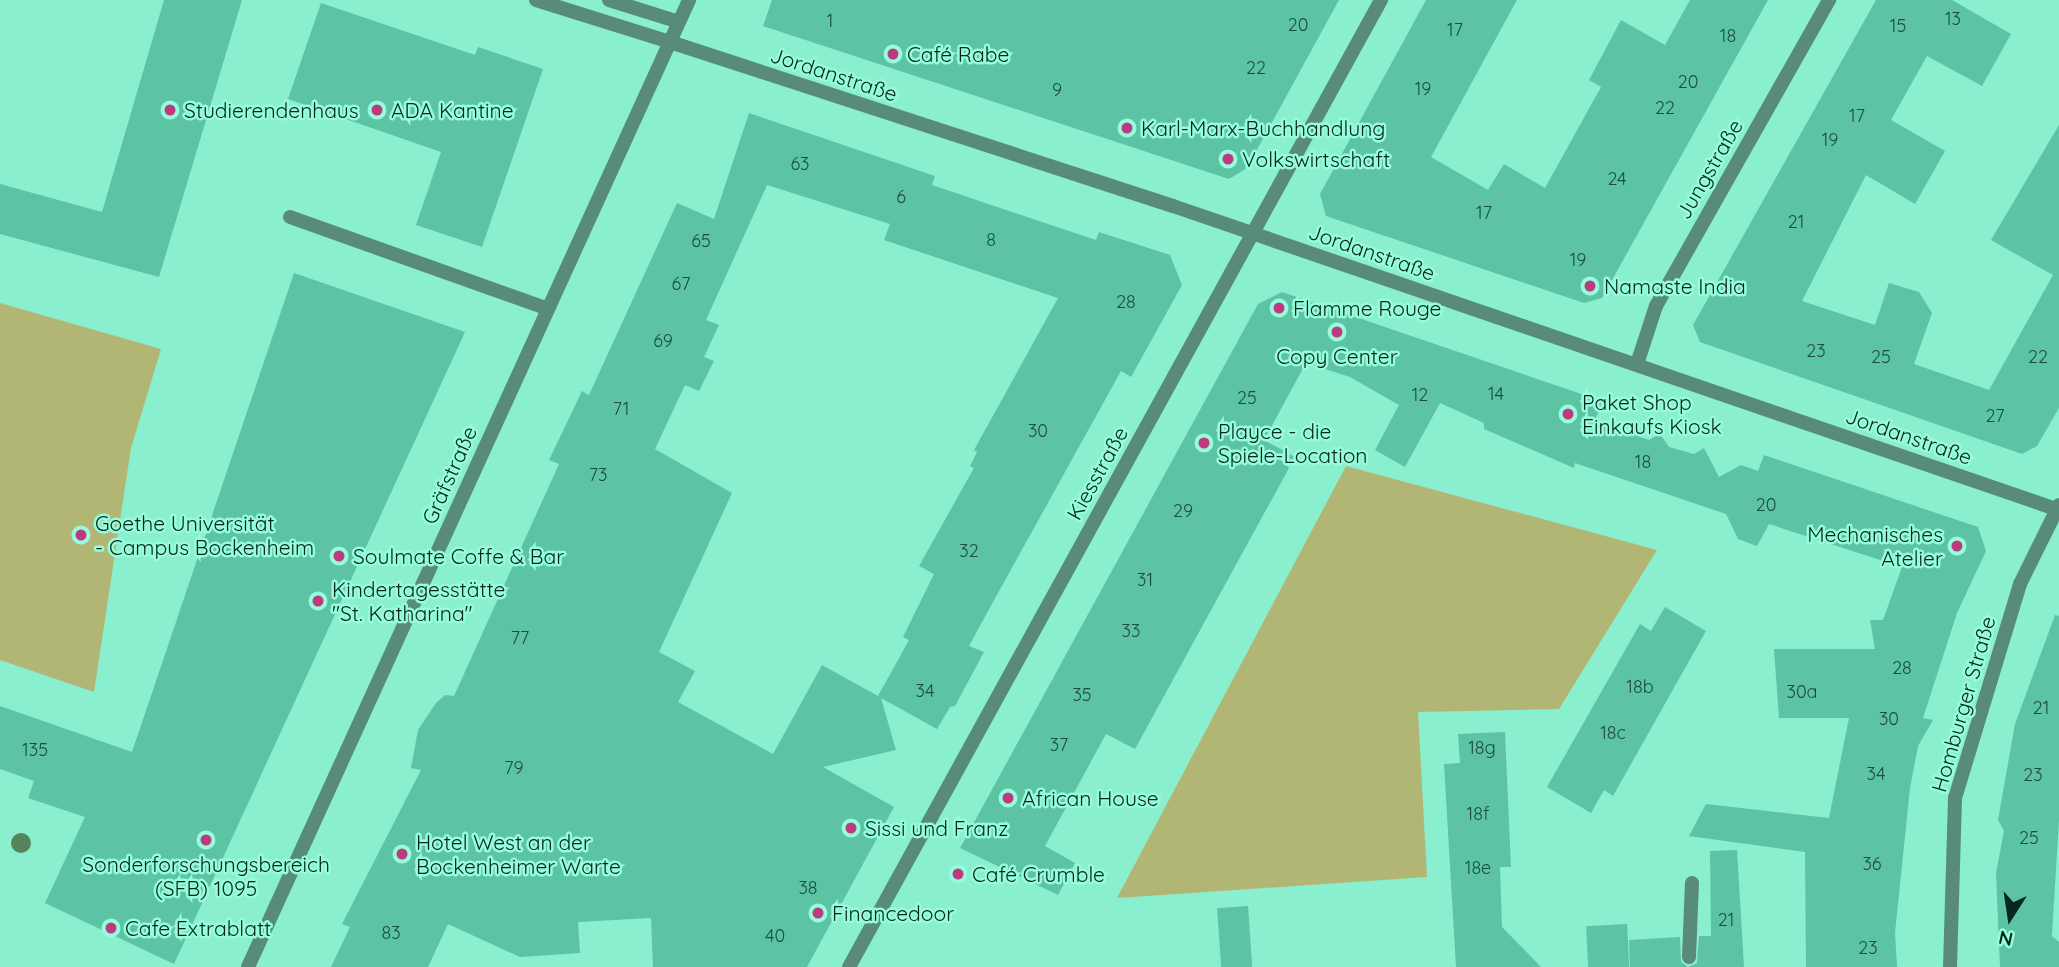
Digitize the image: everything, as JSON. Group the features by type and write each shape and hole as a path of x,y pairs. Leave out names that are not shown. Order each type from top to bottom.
{"street":[{"name":"Jordanstraße","path":"536,0 1252,234 2058,508"},
{"path":"609,0 679,22"},
{"name":"Gräfstraße","path":"248,967 546,308 689,0"},
{"name":"Kiesstraße","path":"849,967 1381,0"},
{"name":"Jungstraße","path":"1637,364 1656,306 1829,0"},
{"path":"290,217 546,308"},
{"name":"Homburger Straße","path":"1950,967 1955,798 2020,584 2058,508"},
{"path":"1689,957 1692,883"}],"green space":[{"path":"0,303 161,349 131,448 94,692 0,660"},
{"path":"1346,466 1657,550 1559,709 1418,712 1427,877 1117,898"}],"building":[{"name":"Studierendenhaus","path":"164,0 242,0 159,277 0,234 0,184 102,212"},
{"path":"772,0 1339,0 1247,168 1229,179 763,26"},
{"path":"1426,0 1517,0 1431,157 1488,190 1504,164 1545,188 1601,87 1589,80 1621,20 1665,45 1690,0 1768,0 1602,298 1584,303 1326,216 1320,194"},
{"path":"1876,0 1952,0 2011,34 1982,86 1927,56 1891,120 1945,151 1915,204 1866,175 1802,301 1875,325 1889,283 1919,292 1932,313 1914,364 1989,390 2053,275 1991,240 2059,125 2059,408 2037,446 2022,454 1700,342 1693,325"},
{"path":"321,3 475,55 478,47 543,69 482,247 416,225 441,152 288,99"},
{"path":"749,113 935,176 932,185 1096,240 1099,232 1170,255 1182,285 1131,377 1121,371 969,646 984,652 955,706 950,707 937,729 881,698 896,750 823,767 894,807 807,967 653,967 651,918 578,922 580,953 520,957 448,924 428,967 331,967 350,927 342,924 421,770 411,768 418,730 436,703 445,695 454,696 559,464 549,460 582,391 589,395 677,203 714,219","holes":["767,185 890,224 884,240 1058,298 974,450 977,452 970,466 974,468 919,566 934,574 903,637 909,640 878,696 822,665 773,754 678,702 695,671 659,652 732,493 655,449 685,385 699,391 714,361 704,357 719,325 706,320"]},
{"path":"294,273 465,332 174,964 45,903 85,817 28,798 34,781 0,769 0,706 132,752"},
{"path":"1282,292 1602,401 1595,421 1649,440 1660,434 1669,447 1694,454 1704,448 1719,477 1741,465 1758,471 1764,455 1978,527 1986,551 1957,613 1923,718 1933,720 1918,746 1910,788 1895,933 1897,967 1806,967 1805,852 1689,836 1706,804 1829,818 1849,718 1779,718 1774,649 1875,649 1870,620 1883,620 1902,567 1769,524 1757,546 1738,539 1726,514 1575,463 1574,468 1484,429 1484,423 1440,403 1405,467 1375,450 1399,405 1350,377 1306,363 1264,440 1295,457 1135,749 1106,734 1045,846 1075,863 1058,895 960,848 1258,304"},
{"path":"1665,607 1706,631 1613,796 1604,790 1591,813 1547,787 1640,624 1651,631"},
{"path":"2055,615 2059,616 2059,819 2052,936 2059,942 2059,967 2000,967 1996,873 2004,831 1998,820 2015,724"},
{"path":"1505,732 1511,867 1500,867 1502,927 1541,967 1456,967 1444,764 1460,763 1458,734"},
{"path":"1737,850 1744,967 1688,967 1697,963 1699,936 1711,936 1710,851"},
{"path":"1248,906 1252,967 1221,967 1217,908"},
{"path":"1627,924 1629,967 1588,967 1586,926"},
{"path":"1680,937 1681,962 1688,967 1630,967 1629,940"}],"place":[{"name":"Café Rabe","path":"893,54"},
{"name":"Studierendenhaus","path":"170,110"},
{"name":"ADA Kantine","path":"377,110"},
{"name":"Karl-Marx-Buchhandlung","path":"1127,128"},
{"name":"Volkswirtschaft","path":"1228,159"},
{"name":"Namaste India","path":"1590,286"},
{"name":"Flamme Rouge","path":"1279,308"},
{"name":"Copy Center","path":"1337,332"},
{"name":"Paket Shop Einkaufs Kiosk","path":"1568,414"},
{"name":"Playce - die Spiele-Location","path":"1204,443"},
{"name":"Goethe Universität - Campus Bockenheim","path":"81,535"},
{"name":"Mechanisches Atelier","path":"1957,546"},
{"name":"Soulmate Coffe & Bar","path":"339,556"},
{"name":"Kindertagesstätte \"St. Katharina\"","path":"318,601"},
{"name":"African House","path":"1008,798"},
{"name":"Sissi und Franz","path":"851,828"},
{"name":"Sonderforschungsbereich (SFB) 1095","path":"206,840"},
{"name":"Hotel West an der Bockenheimer Warte","path":"402,854"},
{"name":"Café Crumble","path":"958,874"},
{"name":"Financedoor","path":"818,913"},
{"name":"Cafe Extrablatt","path":"111,928"}]}
